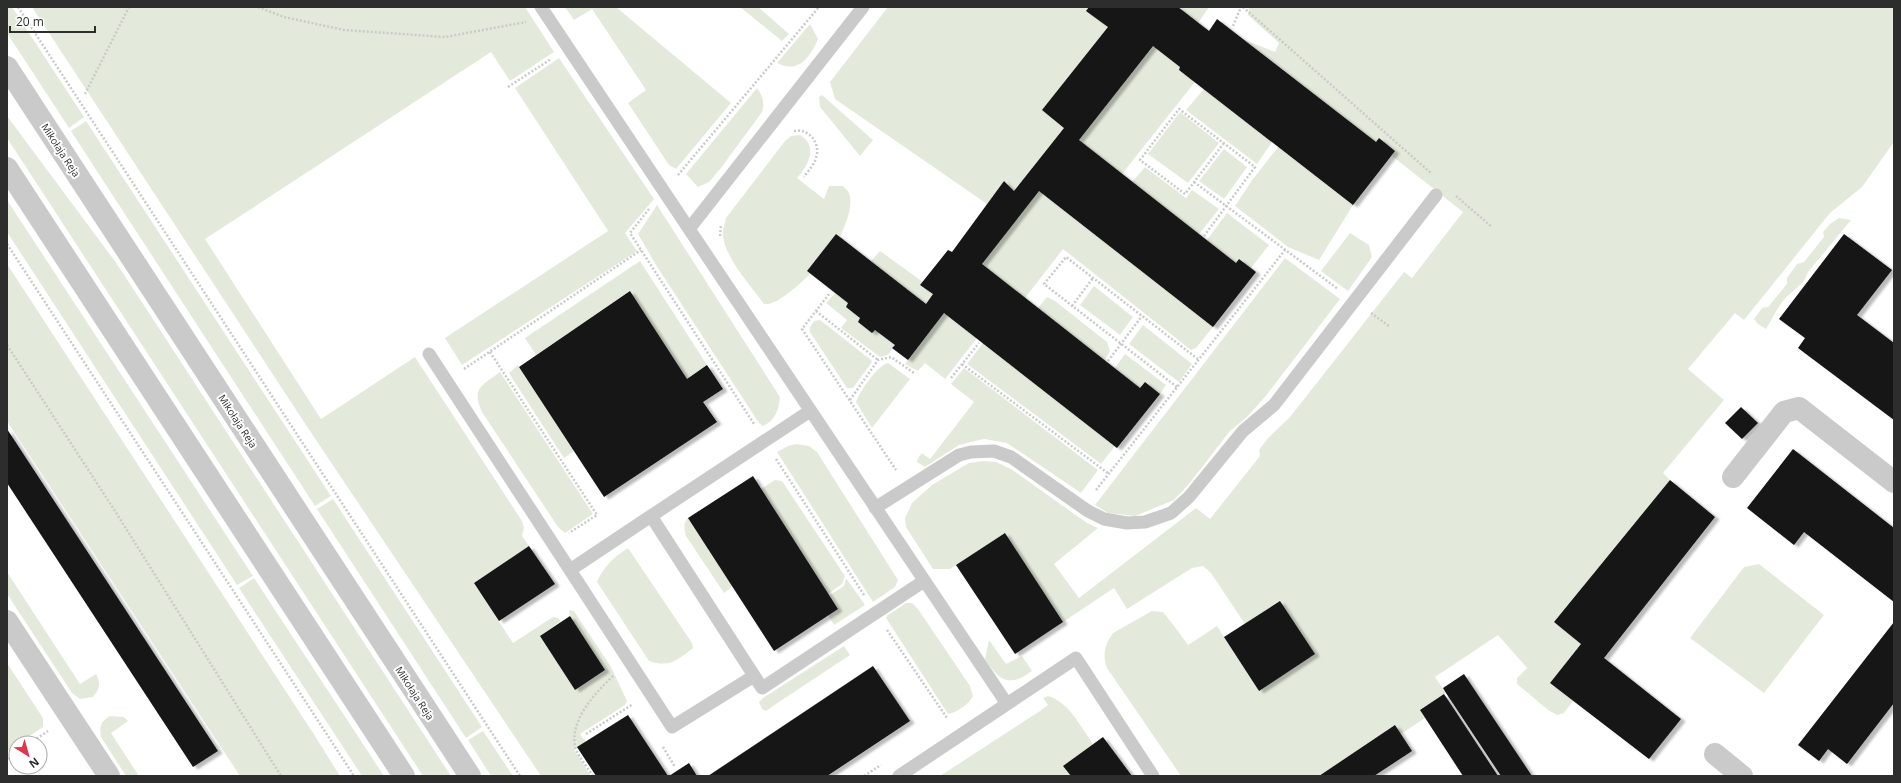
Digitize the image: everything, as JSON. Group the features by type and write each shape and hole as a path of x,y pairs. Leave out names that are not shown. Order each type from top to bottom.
{"street":[{"name":"Mikołaja Reja","path":"7,67 470,776"},
{"path":"7,168 404,776"},
{"path":"1733,477 1784,412 1799,408 1894,482"},
{"path":"7,621 109,776"},
{"path":"1714,754 1742,776"}],"lane":[{"path":"689,229 863,7"},
{"path":"544,11 1007,704"},
{"path":"875,508 959,455 971,452 994,451 1011,457 1083,507 1104,519 1127,523 1145,522 1171,513 1189,497 1243,431 1274,404 1436,195"},
{"path":"429,354 672,727 754,676"},
{"path":"570,570 810,411"},
{"path":"651,516 762,688 924,581"},
{"path":"900,776 1076,658 1153,776"}],"path":[{"path":"18,7 520,776"},
{"path":"85,94 129,7"},
{"path":"258,7 284,17 344,30 444,37 526,22 544,11"},
{"path":"819,7 630,232 876,613 949,722"},
{"path":"1234,26 1242,7 1433,174"},
{"path":"508,87 568,47"},
{"path":"1204,236 1254,167 1224,143 1179,109 1140,160 1185,194 1224,143"},
{"path":"791,132 799,130 810,134 816,142 818,152 816,160 804,177"},
{"path":"1194,182 1389,326"},
{"path":"1450,190 1492,227"},
{"path":"720,239 720,227 722,222"},
{"path":"7,244 354,776"},
{"path":"447,381 641,250"},
{"path":"1083,507 1285,250"},
{"path":"1177,387 1044,284 1066,257 1199,360"},
{"path":"1072,306 1093,278"},
{"path":"829,294 802,329 908,487"},
{"path":"816,311 878,360"},
{"path":"1108,361 1142,316"},
{"path":"951,378 979,343"},
{"path":"7,345 115,511 281,776"},
{"path":"490,352 597,515 552,544"},
{"path":"850,400 878,360 891,357 914,373"},
{"path":"962,364 1109,474"},
{"path":"593,776 576,750 574,738 582,712 600,689 629,662"},
{"path":"586,734 635,703"},
{"path":"42,735 53,727"},
{"path":"864,776 884,764"}],"green space":[{"path":"7,7 12,7 84,117 69,128 7,33"},
{"path":"32,7 525,7 554,52 510,81 491,52 205,239 321,419 415,357 522,521 524,528 522,536 529,546 474,583 513,643 553,617 558,618 561,621 540,636 575,689 605,670 570,616 569,610 574,611 611,667 627,701 625,705 580,734 586,742 574,750 591,776 541,776 308,428"},
{"path":"565,7 616,7 731,103 676,169 669,165 628,103 646,90 592,9 574,20"},
{"path":"740,7 758,7 789,34 782,41"},
{"path":"888,7 1089,7 1087,11 1108,27 1064,128 1014,191 1004,181 987,204 835,99 830,82"},
{"path":"1178,7 1209,7 1198,23"},
{"path":"1247,7 1894,7 1894,142 1862,187 1830,213 1744,320 1735,313 1688,369 1724,400 1663,473 1670,480 1554,622 1581,644 1550,683 1573,701 1564,713 1557,715 1548,710 1517,684 1517,678 1527,668 1498,635 1435,677 1446,693 1420,710 1425,718 1401,734 1395,725 1319,776 1181,776 1107,668 1105,663 1105,650 1110,637 1113,633 1152,611 1163,612 1188,645 1217,626 1259,691 1315,654 1280,601 1245,624 1211,573 1203,566 1192,568 1127,609 1114,588 1063,622 1005,533 950,569 933,569 906,527 905,518 912,503 932,485 969,463 983,461 996,462 1011,469 1087,523 1098,528 1054,564 1079,598 1196,508 1210,519 1260,456 1259,450 1268,438 1290,417 1404,272 1412,278 1463,212 1392,156 1395,150 1379,138 1376,142 1245,40 1275,52 1279,43 1248,15 1249,9"},
{"path":"810,24 818,39 807,58 791,67 777,63"},
{"path":"1153,46 1180,67 1179,70 1195,82 1122,174 1079,140"},
{"path":"559,58 654,199 625,233 637,251 462,365 445,338 608,231 515,88"},
{"path":"757,88 763,100 762,112 721,168 709,182 698,187 686,174"},
{"path":"1204,89 1272,142 1257,164 1186,110"},
{"path":"822,95 873,140 860,156 820,107 819,97"},
{"path":"1180,112 1219,143 1188,183 1148,154"},
{"path":"7,116 117,264 451,776 423,776 7,138"},
{"path":"86,121 331,496 315,506 71,131"},
{"path":"800,135 809,145 810,156 805,168 797,178 824,199 829,186 843,186 849,193 850,210 840,237 836,234 807,271 810,274 782,298 769,304 764,304 740,272 729,254 725,245 723,229 726,218 785,141 791,136"},
{"path":"1278,147 1353,205 1319,260 1288,247 1235,206 1253,179"},
{"path":"1224,149 1247,167 1224,199 1199,181"},
{"path":"1145,167 1186,198 1192,190 1219,209 1199,234 1132,182"},
{"path":"1039,191 1213,327 1196,348 1191,350 1063,249 1025,298 982,264"},
{"path":"7,200 253,576 237,585 7,232"},
{"path":"657,205 780,397 776,414 771,421 763,426 759,423 656,265 638,234"},
{"path":"1227,213 1269,245 1251,268 1239,259 1236,263 1207,240"},
{"path":"1839,218 1851,220 1808,272 1807,276 1799,286 1783,300 1766,329 1758,324 1754,319 1762,308 1768,307 1787,284 1787,278 1797,264 1804,262 1824,237 1823,232 1830,224"},
{"path":"1350,233 1369,245 1372,257 1348,291 1321,271"},
{"path":"880,251 923,282 920,285 933,294 926,304 871,261"},
{"path":"1285,258 1340,299 1265,397 1247,417 1230,431 1189,484 1174,500 1135,516 1108,513 1095,505"},
{"path":"640,261 707,365 687,379 630,291 536,355 525,338"},
{"path":"7,264 340,776 240,776 7,421"},
{"path":"1094,286 1133,317 1120,335 1080,305"},
{"path":"835,293 848,303 846,307 860,318 858,322 872,333 875,330 895,345 888,355 880,357 841,328 847,320 826,303"},
{"path":"1047,297 1055,301 1107,342 1110,351 1105,360 1038,308"},
{"path":"944,313 977,338 945,379 925,363 918,371 905,364"},
{"path":"820,320 872,362 853,388 847,388 810,332 810,327 814,321"},
{"path":"1143,325 1192,364 1179,382 1129,344"},
{"path":"983,343 1115,446 1101,464 967,364"},
{"path":"1125,354 1166,385 1160,394 1145,382 1140,388 1115,368"},
{"path":"888,363 910,379 872,428 856,402 869,380 879,369"},
{"path":"518,365 574,451 564,458 509,373"},
{"path":"964,368 1098,470 1081,493 1007,443 984,439 959,445 925,467 917,462 922,453 930,459 974,402 951,384"},
{"path":"500,372 593,514 565,533 558,527 482,412 479,404 478,392 483,384"},
{"path":"796,444 809,446 817,452 898,580 895,587 873,602 777,452 788,446"},
{"path":"775,480 782,481 845,576 842,584 828,594 761,489"},
{"path":"333,499 482,727 466,738 317,509"},
{"path":"688,518 733,586 724,593 686,536 684,526"},
{"path":"628,548 692,643 693,648 673,662 662,664 649,661 597,582 602,572 610,563"},
{"path":"1759,564 1824,615 1764,693 1690,638 1744,567"},
{"path":"7,572 80,684 96,674 99,680 99,686 93,697 80,699 72,693 7,594"},
{"path":"254,578 384,776 362,776 239,588"},
{"path":"846,578 865,605 834,625 828,615 838,608 830,595 844,586"},
{"path":"906,603 912,603 918,609 970,686 973,696 966,705 959,710 948,714 886,618"},
{"path":"989,640 1006,664 1022,656 1032,671 1017,679 1005,680 1000,677 990,667 985,659"},
{"path":"844,646 850,655 766,711 762,709 759,702 763,698"},
{"path":"7,663 43,718 43,727 31,735 8,735 7,751"},
{"path":"1048,696 1055,699 1068,709 1093,744 1064,766 1071,776 940,776 1040,711 1048,705 1043,698"},
{"path":"110,716 124,717 128,721 111,733 139,776 126,776 101,737 101,725"},
{"path":"483,731 513,776 491,776 468,740"}],"building":[{"path":"1089,7 1178,7 1209,31 1217,19 1376,142 1379,138 1395,151 1353,205 1179,70 1180,67 1153,46 1079,140 1236,263 1239,259 1256,272 1213,327 1039,191 982,264 1140,388 1145,382 1160,394 1117,448 944,313 908,360 892,348 895,345 875,330 872,333 858,322 860,318 846,307 848,303 807,271 836,234 926,304 933,294 920,285 948,250 952,252 1004,181 1014,191 1064,128 1042,110 1108,27 1086,11"},
{"path":"1844,234 1892,270 1857,315 1894,343 1894,420 1798,348 1805,338 1779,319"},
{"path":"630,291 687,379 707,365 723,389 703,402 717,422 604,497 519,367"},
{"path":"1741,407 1758,423 1742,439 1725,423"},
{"path":"7,429 218,751 193,767 7,483"},
{"path":"1793,449 1894,528 1894,602 1804,532 1794,545 1747,508"},
{"path":"753,476 838,609 774,651 688,518"},
{"path":"1670,480 1715,517 1604,658 1681,719 1649,759 1550,683 1581,644 1554,622"},
{"path":"1005,533 1063,622 1015,654 956,565"},
{"path":"529,546 555,584 499,621 474,583"},
{"path":"1280,601 1315,654 1259,691 1224,637"},
{"path":"570,616 605,670 575,690 540,636"},
{"path":"1894,622 1894,703 1847,764 1828,749 1819,761 1798,745"},
{"path":"873,666 910,721 827,776 708,776"},
{"path":"1464,674 1532,776 1501,776 1443,688"},
{"path":"1444,694 1498,776 1463,776 1420,710"},
{"path":"628,715 668,776 596,776 577,747"},
{"path":"1395,725 1412,751 1374,776 1319,776"},
{"path":"1103,737 1132,776 1071,776 1063,766"},
{"path":"689,763 697,776 669,776"}]}
